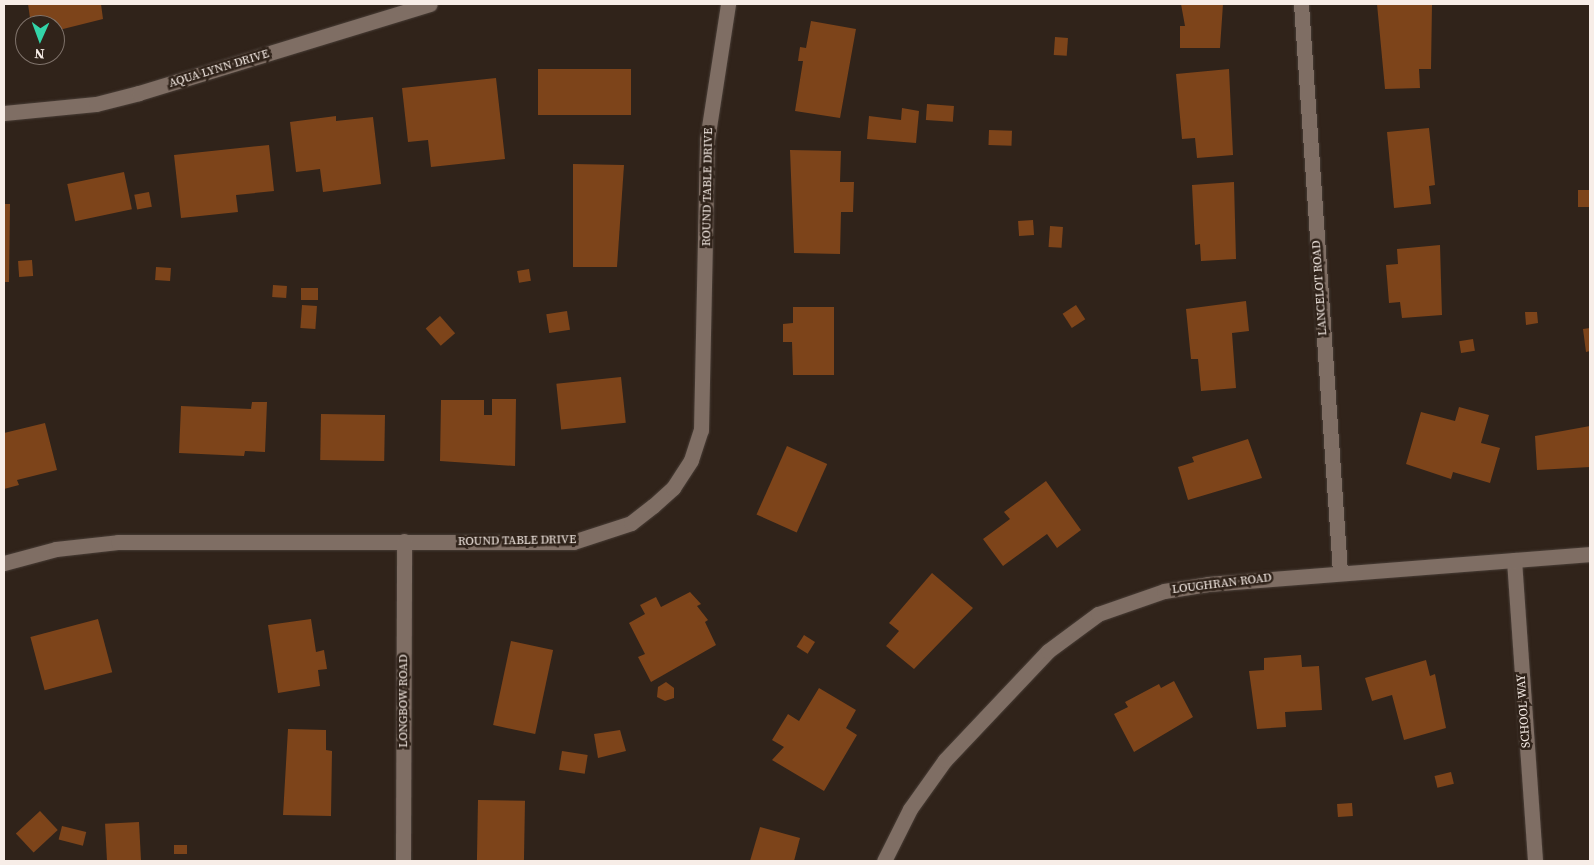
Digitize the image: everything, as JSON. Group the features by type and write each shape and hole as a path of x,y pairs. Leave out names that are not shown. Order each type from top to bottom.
{"street":[{"name":"AQUA LYNN DRIVE","path":"4,113 96,104 139,94 430,4"},
{"name":"ROUND TABLE DRIVE","path":"4,563 56,549 118,542 573,542 606,533 653,506 673,488 691,460 701,430 705,385 707,140 728,4"},
{"name":"LANCELOT ROAD","path":"1302,4 1340,572"},
{"name":"LONGBOW ROAD","path":"403,861 404,541"},
{"name":"LOUGHRAN ROAD","path":"884,861 910,809 957,746 1048,651 1098,614 1164,591 1340,572 1590,554"},
{"name":"SCHOOL WAY","path":"1514,560 1535,861"}],"building":[{"path":"28,4 101,4 103,19 65,28 65,15 30,15"},
{"path":"1181,4 1223,4 1220,48 1180,48 1180,26 1185,26"},
{"path":"1377,4 1432,4 1431,69 1419,69 1420,88 1385,89"},
{"path":"811,21 856,29 840,118 795,111 803,61 798,61 800,47 806,48"},
{"path":"1055,37 1068,38 1067,56 1054,55"},
{"path":"538,69 631,69 631,115 538,115"},
{"path":"1229,69 1233,155 1197,158 1195,138 1182,139 1176,74"},
{"path":"496,78 505,159 431,167 428,140 408,142 402,88"},
{"path":"927,104 954,106 953,122 926,120"},
{"path":"902,108 919,111 916,143 867,139 869,116 901,120"},
{"path":"336,116 336,121 373,117 381,184 323,192 320,169 296,172 290,122"},
{"path":"1429,128 1435,185 1429,186 1431,204 1394,208 1387,132"},
{"path":"989,130 1012,131 1011,146 988,145"},
{"path":"269,145 274,191 236,195 238,212 181,218 174,155"},
{"path":"790,150 841,151 840,182 854,182 853,212 841,212 840,254 794,253"},
{"path":"573,164 624,165 617,267 573,267"},
{"path":"124,172 132,209 75,221 67,184"},
{"path":"1234,182 1236,259 1201,261 1200,244 1195,245 1192,185"},
{"path":"1578,190 1590,190 1590,207 1578,207"},
{"path":"149,192 152,207 137,210 134,195"},
{"path":"4,204 10,204 9,282 4,282"},
{"path":"1033,220 1034,235 1019,236 1018,221"},
{"path":"1050,226 1063,227 1062,248 1049,247"},
{"path":"1440,245 1442,315 1402,318 1400,302 1389,303 1386,265 1398,264 1397,249"},
{"path":"32,260 33,276 19,277 18,261"},
{"path":"156,267 171,268 170,281 155,280"},
{"path":"529,269 531,281 519,283 517,271"},
{"path":"273,285 287,286 286,298 272,297"},
{"path":"301,288 318,288 318,300 301,300"},
{"path":"1246,301 1249,331 1232,333 1236,388 1201,391 1198,359 1191,359 1186,309"},
{"path":"302,305 317,306 315,329 300,328"},
{"path":"1076,305 1085,319 1072,328 1063,314"},
{"path":"793,307 834,307 834,375 793,375 792,342 783,342 783,324 793,323"},
{"path":"567,311 570,330 549,333 546,314"},
{"path":"1525,312 1537,312 1538,323 1526,325"},
{"path":"440,316 455,333 441,346 426,328"},
{"path":"1590,328 1590,351 1586,352 1583,329"},
{"path":"1473,339 1475,351 1461,353 1459,341"},
{"path":"621,377 626,423 561,430 556,384"},
{"path":"492,399 516,399 515,466 440,461 441,400 484,400 484,415 492,415"},
{"path":"252,402 267,402 265,452 245,451 244,456 179,453 181,406 251,409"},
{"path":"1459,407 1489,415 1481,443 1500,448 1490,483 1453,472 1451,479 1406,464 1421,412 1455,421"},
{"path":"321,414 385,415 384,461 320,460"},
{"path":"45,423 57,470 17,480 19,485 4,489 4,433"},
{"path":"1590,426 1590,467 1537,470 1535,436"},
{"path":"1248,439 1262,478 1188,500 1178,467 1194,462 1192,457"},
{"path":"787,446 827,464 797,532 756,515"},
{"path":"1046,481 1081,530 1057,548 1047,534 1003,566 983,539 1010,519 1004,512"},
{"path":"932,573 973,608 914,669 886,646 899,631 889,623"},
{"path":"690,592 701,604 697,606 708,620 705,622 716,645 651,682 638,657 645,654 629,623 645,614 640,605 656,597 661,607"},
{"path":"98,619 112,672 45,690 30,637"},
{"path":"311,619 316,652 324,650 327,669 318,670 320,686 278,693 268,625"},
{"path":"804,635 815,642 808,654 797,647"},
{"path":"511,641 553,650 535,734 493,725"},
{"path":"1301,655 1302,667 1319,666 1322,710 1285,712 1286,727 1257,729 1249,671 1264,670 1264,658"},
{"path":"1426,660 1430,676 1435,674 1446,728 1404,740 1392,695 1372,701 1365,678"},
{"path":"1174,681 1193,717 1134,752 1114,714 1128,707 1125,702 1159,684 1161,688"},
{"path":"666,682 674,688 674,698 665,701 657,697 658,687"},
{"path":"819,688 856,710 846,728 857,735 824,791 772,760 784,747 772,740 788,714 799,721"},
{"path":"288,729 326,730 326,750 332,751 331,816 283,815"},
{"path":"620,730 626,751 598,758 594,734"},
{"path":"562,751 588,755 585,774 559,770"},
{"path":"1451,772 1454,784 1437,788 1435,776"},
{"path":"478,800 525,801 524,861 477,861"},
{"path":"1352,803 1353,816 1338,817 1337,804"},
{"path":"40,811 58,830 34,853 16,834"},
{"path":"139,822 141,861 107,861 105,824"},
{"path":"62,826 86,832 83,846 59,840"},
{"path":"760,827 800,838 794,861 750,861"},
{"path":"174,845 187,845 187,854 174,854"}]}
